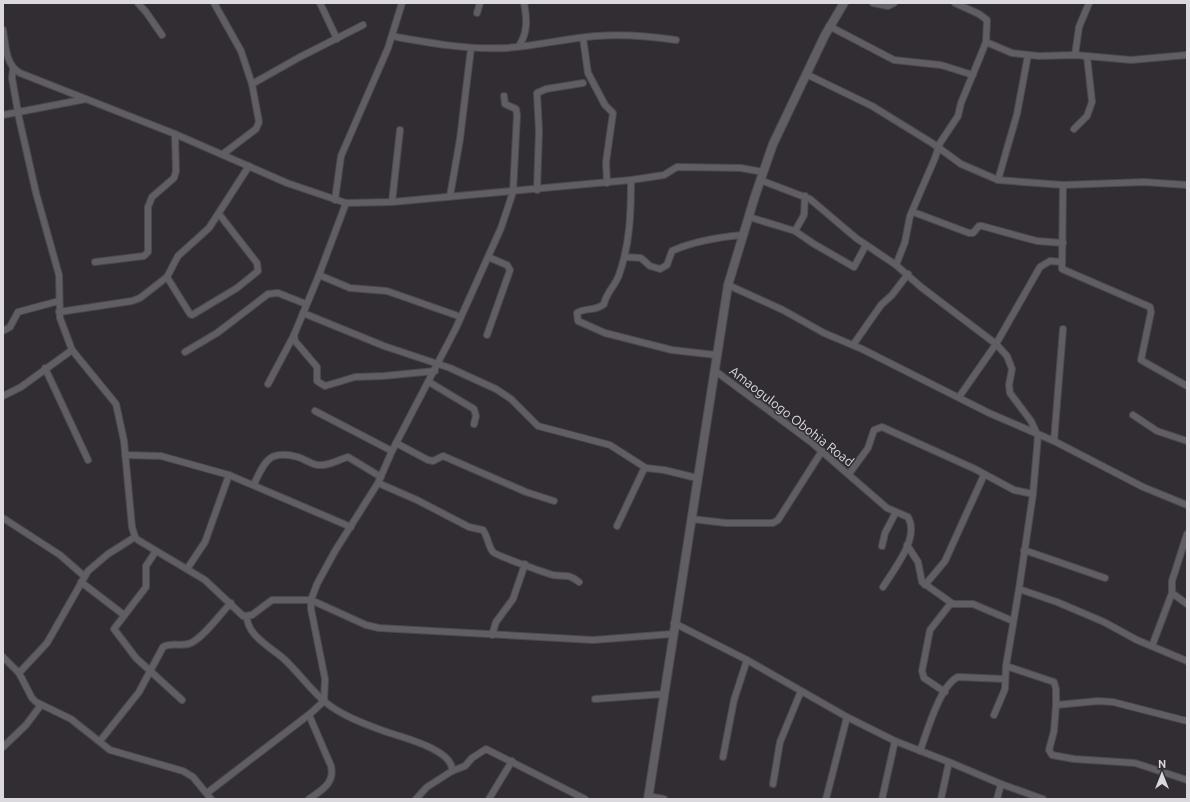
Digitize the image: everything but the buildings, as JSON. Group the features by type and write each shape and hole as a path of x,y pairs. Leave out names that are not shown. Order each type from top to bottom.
{"street":[{"path":"138,3 162,35"},
{"path":"214,3 241,51 252,84 259,122 256,129 223,154"},
{"path":"320,3 337,39"},
{"path":"335,200 341,156 392,36 402,3"},
{"path":"478,13 480,3"},
{"path":"519,46 526,27 524,3"},
{"path":"664,799 648,797 672,634 692,519 716,355 728,286 773,144 806,74 843,3"},
{"path":"873,3 888,6 894,3"},
{"path":"896,264 905,242 908,221 946,132 958,116 961,103 986,42 987,20 980,14 955,3"},
{"path":"1074,56 1079,27 1089,3"},
{"path":"252,84 300,56 363,25"},
{"path":"830,26 894,60 941,65 973,75"},
{"path":"3,30 9,62 13,69 12,78 18,112 36,193 59,275 59,312 72,350 116,404 125,455 132,526 135,537 213,586 243,616 247,616 272,600 311,600 366,625 380,628 593,640 672,634"},
{"path":"392,36 421,42 471,48 519,46 583,38 637,35 676,40"},
{"path":"583,38 588,73 606,105 613,113 606,162 607,183"},
{"path":"986,42 1012,53 1028,55 1087,56 1136,60 1187,54"},
{"path":"450,196 460,139 471,48"},
{"path":"998,180 1017,114 1028,55"},
{"path":"1074,128 1087,116 1092,102 1087,56"},
{"path":"13,69 175,134 288,183 346,203 392,202 607,183 664,175 677,167 741,168 806,196 866,245 896,264 921,287 996,344 1011,365 1009,385 1010,393 1031,421 1038,436 1033,494 1006,666 1005,689 994,716"},
{"path":"806,74 872,106 939,148 961,164 998,180 1063,185 1144,182 1187,185"},
{"path":"537,190 537,93 546,89 583,83"},
{"path":"207,793 308,716 324,701 325,679 312,621 311,600 326,566 380,480 392,451 435,371 461,317 506,217 513,192 517,111 505,104 504,96"},
{"path":"3,115 87,99"},
{"path":"392,202 400,130"},
{"path":"94,262 144,256 148,252 148,208 152,197 174,178 176,171 175,134"},
{"path":"59,312 132,301 140,298 167,276 178,256 209,228 249,166"},
{"path":"631,180 630,222 625,257 618,278 605,298 604,304 594,310 581,310 577,313 578,321 605,333 690,353 716,355"},
{"path":"1063,185 1062,268 1150,307 1151,310 1142,360 1187,386"},
{"path":"795,231 804,215 806,196"},
{"path":"268,384 294,335 319,275 346,203"},
{"path":"912,212 969,233 973,233 979,226 982,226 1037,241 1063,243"},
{"path":"167,276 192,315 237,288 258,271 257,263 219,214"},
{"path":"749,217 795,231 814,244 854,267 866,245"},
{"path":"625,257 641,258 650,266 660,269 667,265 672,251 680,247 743,235"},
{"path":"487,335 510,270 508,265 488,257"},
{"path":"959,397 996,344 1040,267 1050,261 1062,262"},
{"path":"853,345 881,304 892,295 908,274"},
{"path":"319,275 350,288 386,291 461,317"},
{"path":"728,286 783,310 824,333 853,345 1038,436 1054,441 1131,481 1186,505 1187,497"},
{"path":"185,352 217,333 268,294 278,293 306,304"},
{"path":"3,331 10,327 18,312 58,301"},
{"path":"303,313 384,346 438,364 496,388 511,399 538,426 610,445 631,456 646,468 664,470 697,478"},
{"path":"1054,441 1063,329"},
{"path":"294,335 295,341 317,367 317,381 325,386 355,377 435,371"},
{"path":"3,396 21,387 45,368 72,350"},
{"path":"45,368 88,460"},
{"name":"Amaogulogo Obohia Road","path":"714,370 822,451 887,508 908,517 913,531 907,545 883,587"},
{"path":"429,382 474,409 476,416 474,424"},
{"path":"315,411 392,451"},
{"path":"1133,416 1156,431 1187,441"},
{"path":"849,474 868,448 874,430 878,427 882,427 1014,490 1033,494"},
{"path":"396,443 428,460 433,461 443,456 526,492 554,501"},
{"path":"692,519 726,523 773,523 780,516 822,451"},
{"path":"125,455 161,456 229,475 254,484 351,527"},
{"path":"254,484 267,460 271,456 297,457 318,465 328,465 348,457 380,480 469,527 483,530 494,553 500,557 555,575 569,575 579,582"},
{"path":"617,526 646,468"},
{"path":"187,569 205,542 229,475"},
{"path":"925,585 945,561 984,475"},
{"path":"882,546 884,533 896,512"},
{"path":"3,518 60,555 82,579 124,615"},
{"path":"1152,646 1172,593 1172,581 1187,534"},
{"path":"20,673 47,643 82,579 108,554 135,537"},
{"path":"907,545 918,562 921,580 925,585 950,603 959,606 972,604 1014,621"},
{"path":"1024,550 1105,578"},
{"path":"156,551 146,566 146,588 115,626 115,633 136,658 182,700"},
{"path":"492,635 496,622 513,599 525,564"},
{"path":"1019,589 1057,602 1104,622 1152,646 1187,661"},
{"path":"1172,593 1187,604"},
{"path":"100,741 139,692 151,672 157,657 164,647 168,645 186,645 194,641 231,603"},
{"path":"945,692 924,678 922,671 930,630 950,603"},
{"path":"247,616 248,625 262,641 288,662 324,701 337,710 375,728 430,746 446,759 452,766 452,771"},
{"path":"674,623 747,660 847,717 895,741 1001,784 1043,799"},
{"path":"3,657 20,673 32,698 41,705 71,719 110,750 183,771 193,777 212,799"},
{"path":"723,758 734,700 747,660"},
{"path":"1006,666 1054,682 1056,689 1056,705 1054,731 1049,750 1052,755 1074,759 1134,763 1187,780"},
{"path":"920,751 939,700 952,680 958,678 1005,680"},
{"path":"773,784 780,742 801,691"},
{"path":"595,699 664,694"},
{"path":"1056,705 1098,701 1113,702 1187,721"},
{"path":"3,747 26,725 41,705"},
{"path":"308,716 333,774 330,782 325,788 309,799"},
{"path":"826,799 847,717"},
{"path":"882,799 895,741"},
{"path":"416,799 427,787 452,771 465,766 472,758 486,749 585,799"},
{"path":"489,799 512,761"},
{"path":"941,799 949,762"},
{"path":"997,799 1001,784"}]}
